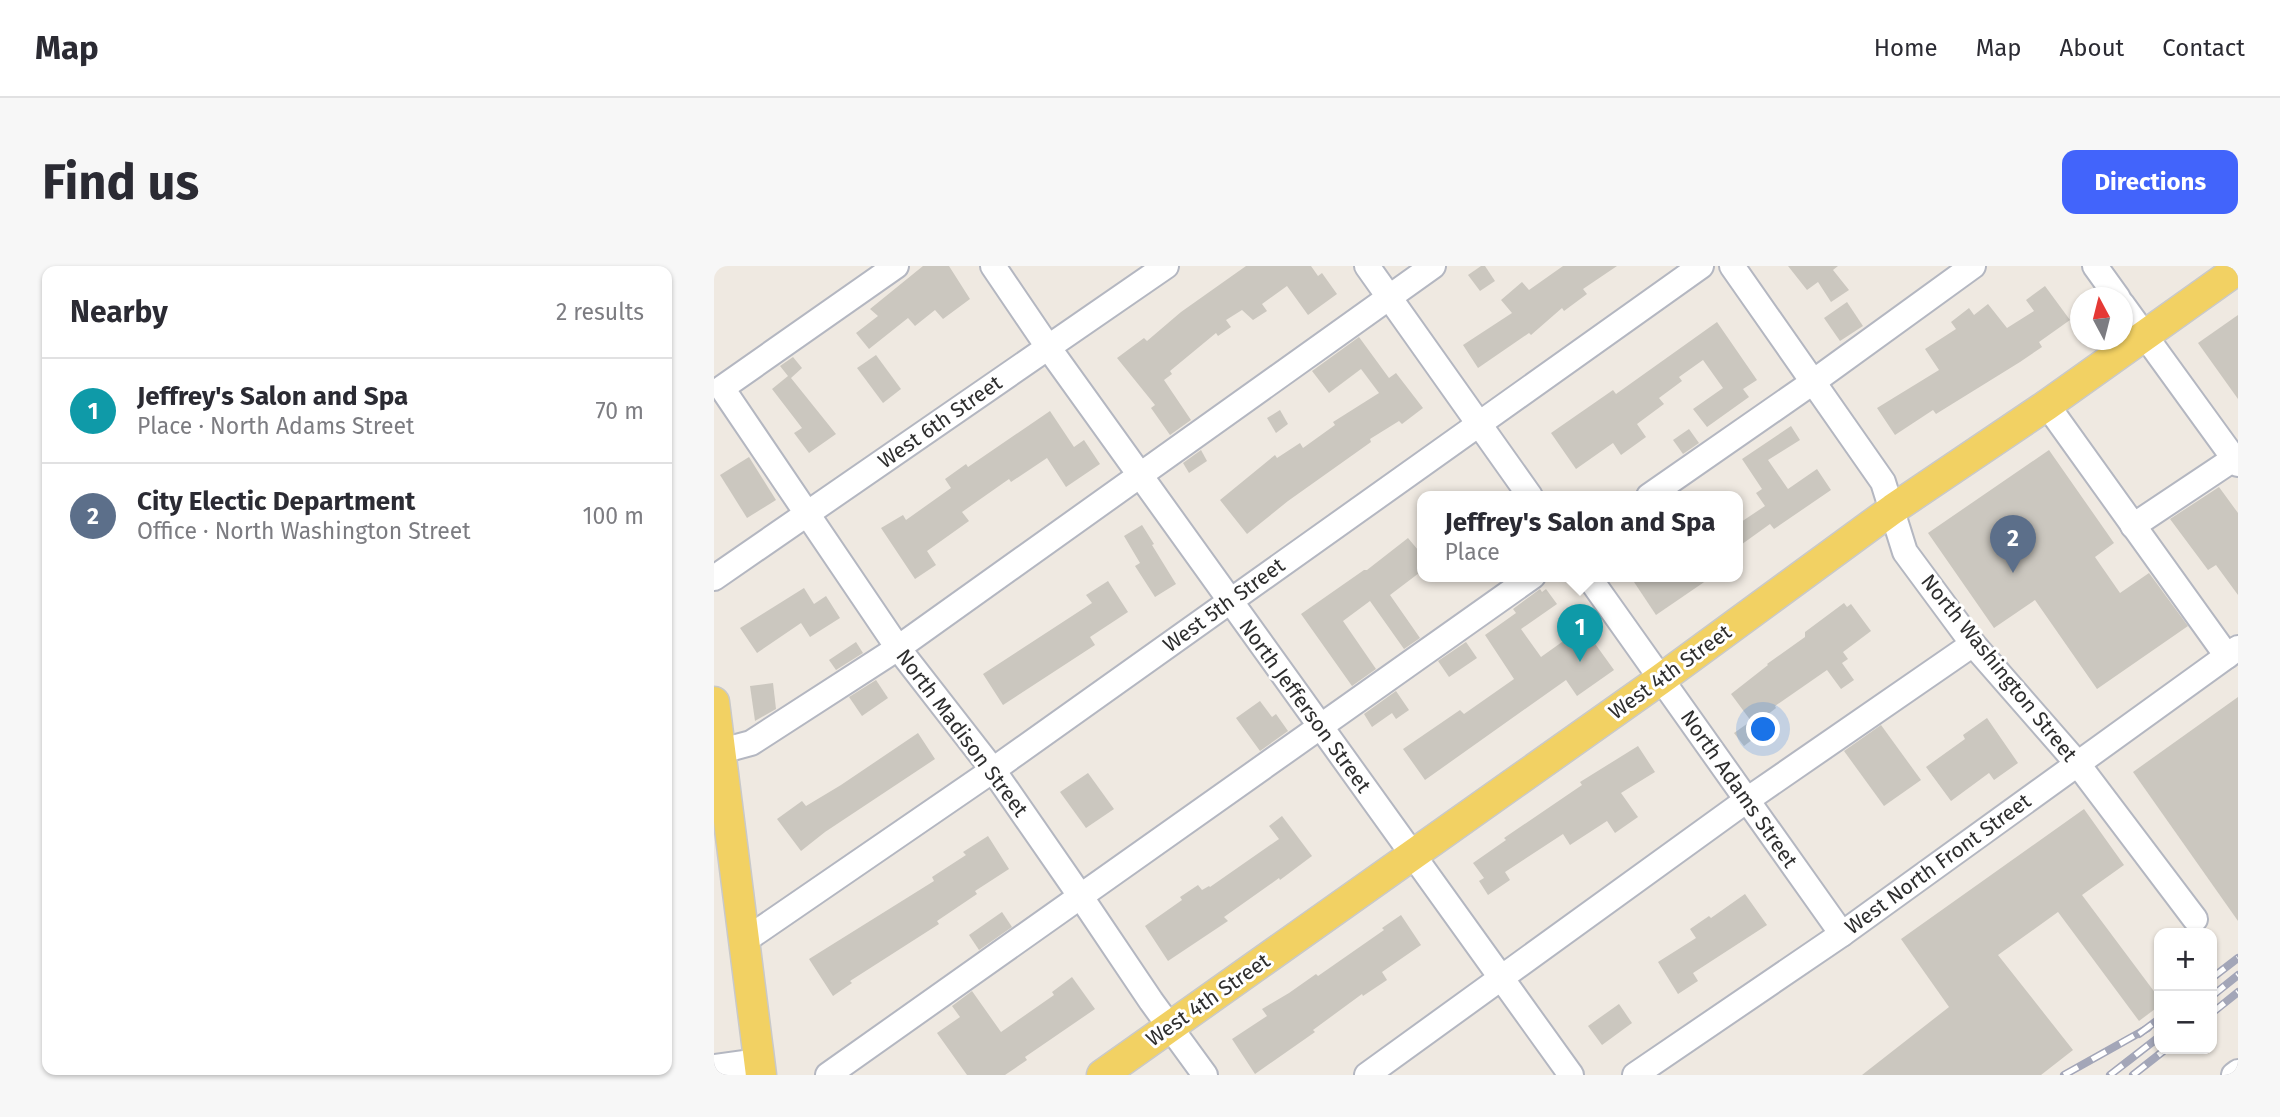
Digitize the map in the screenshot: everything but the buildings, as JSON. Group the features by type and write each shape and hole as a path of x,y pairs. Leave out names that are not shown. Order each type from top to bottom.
{"main road":[{"name":"West 4th Street","path":"1102,1075 1661,679 1893,509 2048,405 2238,270"},
{"path":"714,702 717,753 760,1068"}],"street":[{"name":"North Madison Street","path":"896,266 722,388 898,648 993,770 1169,1027 1205,1075"},
{"name":"North Jefferson Street","path":"993,266 1139,475 1571,1075"},
{"name":"West 6th Street","path":"714,578 1166,266"},
{"path":"1367,266 1526,491"},
{"path":"717,753 751,743 898,648 1433,266"},
{"name":"West 5th Street","path":"744,941 993,770 1701,266"},
{"name":"North Washington Street","path":"1732,266 1883,482 1905,552 1973,644 2077,763 2195,919"},
{"path":"1656,491 1813,383 1973,266"},
{"path":"2095,266 2110,287"},
{"path":"2133,318 2237,460 2133,526"},
{"path":"2048,405 2133,526 2233,652"},
{"path":"828,1075 1525,582"},
{"name":"North Adams Street","path":"1592,582 1842,934"},
{"path":"1367,1075 1747,800 1973,644"},
{"name":"West North Front Street","path":"1635,1075 1842,934 2233,652"},
{"path":"714,1067 760,1068"}],"railway":[{"path":"2217,974 2238,958"},
{"path":"2217,992 2238,975"},
{"path":"2217,1009 2238,992"},
{"path":"2139,1034 2154,1023"},
{"path":"2064,1075 2148,1028"},
{"path":"2110,1075 2154,1041"},
{"path":"2133,1075 2160,1054"}],"place":[{"name":"City Electic Department","path":"2013,573"},
{"name":"Jeffrey's Salon and Spa","path":"1580,662"}]}
